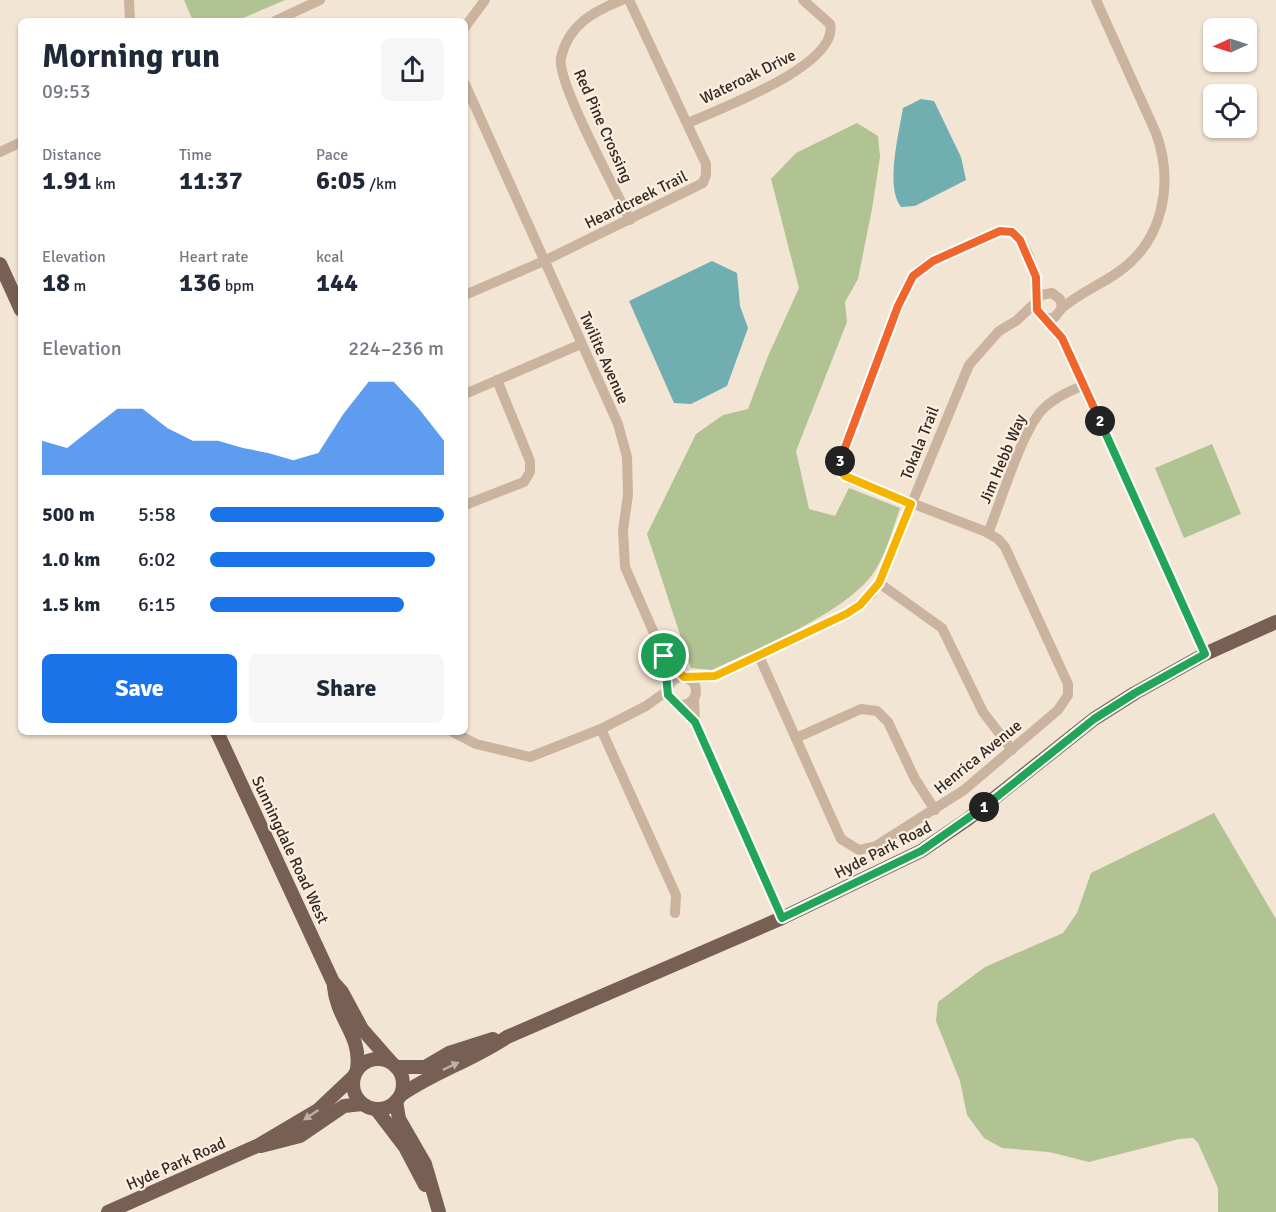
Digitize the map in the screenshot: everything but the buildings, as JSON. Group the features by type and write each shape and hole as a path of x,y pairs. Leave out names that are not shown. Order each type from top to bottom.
{"main road":[{"path":"0,264 18,303"},
{"name":"Hyde Park Road","path":"393,1065 425,1067 449,1053 507,1037 782,918 884,871 940,840 1094,719 1205,654 1276,622"},
{"name":"Sunningdale Road West","path":"218,735 333,982 339,1010 358,1046 356,1073"},
{"name":"Sunningdale Road West","path":"333,982 342,992 362,1029 393,1065"},
{"name":"Hyde Park Road","path":"398,1098 422,1081 490,1049 507,1037"},
{"path":"398,1098 383,1109 375,1109 362,1104 353,1091 356,1073 369,1060 384,1059 393,1065 403,1080 398,1098 399,1119 425,1164 439,1212"},
{"name":"Hyde Park Road","path":"108,1212 257,1146 318,1110 356,1073"},
{"name":"Hyde Park Road","path":"257,1146 300,1136 344,1106 362,1104"},
{"path":"375,1109 405,1147 433,1197"}],"street":[{"path":"129,0 130,18"},
{"path":"281,18 320,0"},
{"path":"468,23 484,0"},
{"name":"Red Pine Crossing","path":"622,0 584,18 565,48 560,66 572,98 630,220"},
{"name":"Heardcreek Trail","path":"468,295 544,261 703,183 706,164 629,0"},
{"name":"Wateroak Drive","path":"688,123 796,72 826,46 831,36 830,24 802,0"},
{"path":"1044,318 1054,318 1085,290 1117,273 1134,258 1148,240 1164,199 1166,178 1164,154 1096,0"},
{"name":"Twilite Avenue","path":"468,91 618,424 627,457 628,495 623,530 625,567 664,656 668,688"},
{"path":"0,152 18,143"},
{"name":"Henrica Avenue","path":"759,656 836,830 841,839 859,850 876,846 935,810 1012,750 1058,710 1068,695 1068,684 1005,547 988,533 845,476 840,463 907,285 920,269 1000,231 1012,232 1020,240 1036,277"},
{"path":"1036,277 1055,294 1061,310 1062,338"},
{"path":"1036,277 1037,310 1062,338 1205,654"},
{"path":"1037,300 1044,293 1055,294 1085,290"},
{"name":"Tokala Trail","path":"686,678 715,676 846,614 871,595 879,583 969,365 999,331 1016,321 1037,300"},
{"name":"Tokala Trail","path":"1016,321 1044,318"},
{"path":"468,393 581,344"},
{"path":"468,504 524,483 530,472 530,461 497,380"},
{"name":"Jim Hebb Way","path":"988,533 1025,440 1039,414 1057,397 1084,385"},
{"path":"879,583 942,628 983,712 1012,750"},
{"name":"Twilite Avenue","path":"664,656 686,678"},
{"name":"Tokala Trail","path":"695,697 715,676"},
{"path":"459,735 476,744 530,757 601,729 646,706 668,688 675,679 686,678 694,685 695,722 782,918"},
{"path":"668,688 675,704 695,722"},
{"path":"646,706 687,705 695,697"},
{"path":"796,738 861,709 877,711 888,722 915,779 935,810"},
{"path":"601,729 676,895 675,913"}],"green space":[{"path":"184,0 285,0 243,18 192,18"},
{"path":"857,123 878,136 880,157 872,209 858,279 845,302 847,322 796,451 809,509 835,516 849,488 900,508 887,547 876,569 846,600 802,627 712,670 691,668 647,534 696,434 723,415 748,409 768,356 799,288 771,179 796,153"},
{"path":"1212,444 1241,514 1184,538 1155,468"},
{"path":"1214,813 1276,919 1276,1212 1218,1212 1218,1188 1198,1143 1193,1138 1179,1139 1089,1162 1049,1152 1002,1148 984,1138 967,1115 960,1081 936,1021 938,1002 985,967 1063,933 1077,913 1091,873"}],"water":[{"path":"921,99 934,101 961,157 966,180 915,206 901,207 894,187 896,145 903,108"},
{"path":"712,261 737,273 740,306 748,328 727,386 691,404 674,403 629,301"}],"route":[{"path":"1000,231 1015,234 1020,240 1036,277 1037,310 1062,338 1205,654 1094,719 940,840 884,871 782,918 695,722 670,700 664,656 688,679 715,676 846,614 871,595 879,583 911,504 849,479 841,472 840,458 898,306 913,276 933,261 1000,231"}]}
